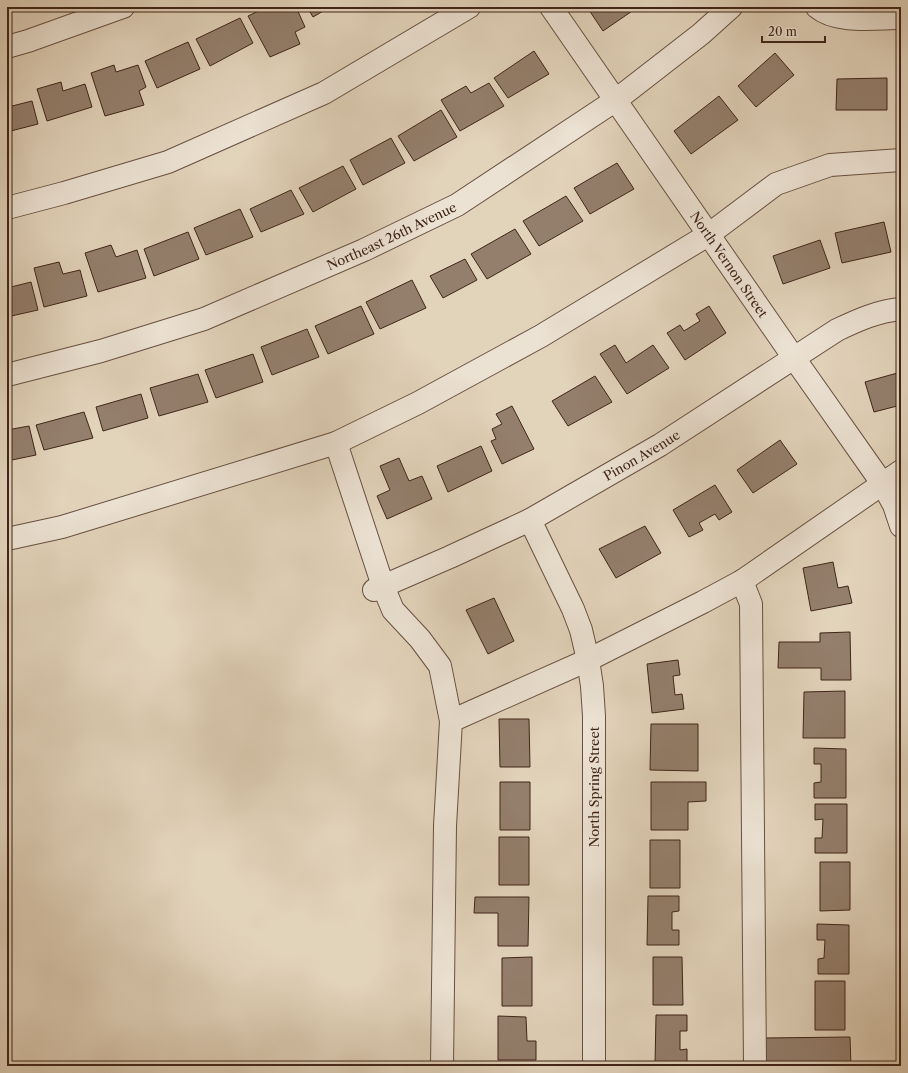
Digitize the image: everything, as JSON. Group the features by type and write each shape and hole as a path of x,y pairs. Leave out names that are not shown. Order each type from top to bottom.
{"street":[{"path":"7,47 123,7"},
{"path":"7,208 64,194 168,162 324,93 469,7"},
{"name":"North Vernon Street","path":"551,7 708,235 882,483 894,505 901,526"},
{"name":"Northeast 26th Avenue","path":"7,375 101,351 204,319 364,250 457,205 616,100 701,34 731,7"},
{"path":"817,7 823,12 844,18 901,18"},
{"path":"7,539 62,527 336,443 418,403 541,336 708,235 776,184 830,165 901,160"},
{"name":"Pinon Avenue","path":"378,588 530,520 660,445 837,330 864,318 901,309"},
{"path":"336,443 378,588 393,610 420,639 440,666 451,721 445,826 442,1066"},
{"path":"451,721 588,660 742,581 901,471"},
{"name":"North Spring Street","path":"530,520 573,609 581,630 592,686 594,716 594,1066"},
{"path":"742,581 751,604 754,1066"}],"building":[{"path":"267,7 296,7 305,27 295,32 300,44 270,57 248,16"},
{"path":"307,7 330,7 313,17"},
{"path":"587,7 638,7 603,31"},
{"path":"240,18 253,43 210,66 196,39"},
{"path":"188,42 200,69 157,88 145,61"},
{"path":"534,51 549,74 508,98 494,78"},
{"path":"775,53 794,75 756,107 738,86"},
{"path":"114,65 116,72 138,65 146,87 139,91 144,105 105,116 91,73"},
{"path":"887,78 887,110 836,110 837,79"},
{"path":"61,82 63,91 85,84 92,107 47,121 37,89"},
{"path":"489,83 504,106 460,131 441,100 466,86 471,93"},
{"path":"719,96 738,120 691,154 674,131"},
{"path":"32,101 38,124 7,132 7,102 8,107"},
{"path":"441,110 457,137 414,161 398,136"},
{"path":"391,138 405,163 363,185 350,160"},
{"path":"617,163 634,189 590,214 574,188"},
{"path":"343,166 356,189 313,212 299,188"},
{"path":"291,190 304,214 261,232 250,209"},
{"path":"566,196 583,221 539,246 523,221"},
{"path":"240,209 253,237 206,255 194,228"},
{"path":"884,222 891,252 842,263 835,233"},
{"path":"515,229 531,254 487,279 471,254"},
{"path":"188,232 199,259 154,276 144,249"},
{"path":"820,240 830,268 783,284 773,256"},
{"path":"111,245 116,257 137,250 146,278 98,292 85,253"},
{"path":"465,259 477,280 443,298 430,276"},
{"path":"59,262 63,274 80,270 87,296 44,307 34,268"},
{"path":"412,280 426,308 380,329 366,302"},
{"path":"31,282 38,310 7,317 7,288"},
{"path":"361,306 374,334 328,354 315,326"},
{"path":"709,306 726,333 685,360 667,333 680,325 684,331 700,321 696,314"},
{"path":"307,329 319,357 272,375 261,347"},
{"path":"615,345 626,363 653,345 669,368 627,394 600,354"},
{"path":"253,354 263,382 216,398 205,370"},
{"path":"901,372 901,405 874,412 865,382"},
{"path":"198,374 208,402 159,416 150,388"},
{"path":"595,376 612,402 568,426 552,401"},
{"path":"141,394 148,418 103,431 96,407"},
{"path":"512,406 534,449 502,464 491,441 496,439 492,429 502,424 496,414"},
{"path":"84,412 93,438 44,450 36,425"},
{"path":"29,426 36,455 7,461 7,430"},
{"path":"780,440 797,464 753,493 737,470"},
{"path":"481,446 492,471 448,492 437,466"},
{"path":"399,458 409,481 422,476 432,499 387,519 377,496 390,490 380,466"},
{"path":"715,485 732,512 719,520 715,514 699,523 703,530 689,537 673,510"},
{"path":"645,526 661,553 616,578 599,549"},
{"path":"833,562 838,588 848,586 852,603 811,611 803,568"},
{"path":"494,598 514,641 488,654 466,610"},
{"path":"850,632 851,680 821,680 821,668 778,668 779,642 820,642 820,633"},
{"path":"678,660 680,675 673,676 675,695 682,694 684,709 652,713 647,664"},
{"path":"845,691 845,738 803,738 804,692"},
{"path":"499,719 529,719 530,767 500,767"},
{"path":"651,724 698,724 698,771 650,770"},
{"path":"814,748 846,749 846,798 814,798 814,783 821,782 821,764 814,764"},
{"path":"500,782 530,782 530,830 500,830"},
{"path":"651,782 706,782 706,801 688,802 688,830 651,830"},
{"path":"815,804 847,804 847,853 815,853 815,838 822,838 823,819 815,820"},
{"path":"499,837 529,837 529,885 499,885"},
{"path":"650,840 680,840 680,888 650,888"},
{"path":"820,862 850,862 850,910 820,911"},
{"path":"648,896 679,896 679,911 672,912 672,930 679,930 679,945 647,945"},
{"path":"475,897 529,897 528,946 498,946 498,913 474,913"},
{"path":"817,924 849,925 849,974 818,974 818,959 824,958 825,940 817,940"},
{"path":"532,957 532,1006 502,1006 502,958"},
{"path":"653,957 682,957 683,1005 653,1005"},
{"path":"815,981 845,981 845,1030 815,1030"},
{"path":"656,1015 687,1015 687,1031 680,1031 680,1050 687,1049 687,1065 655,1064"},
{"path":"498,1016 526,1017 527,1041 536,1041 536,1060 498,1060"},
{"path":"850,1037 851,1066 819,1066 819,1062 765,1062 765,1038"}]}
